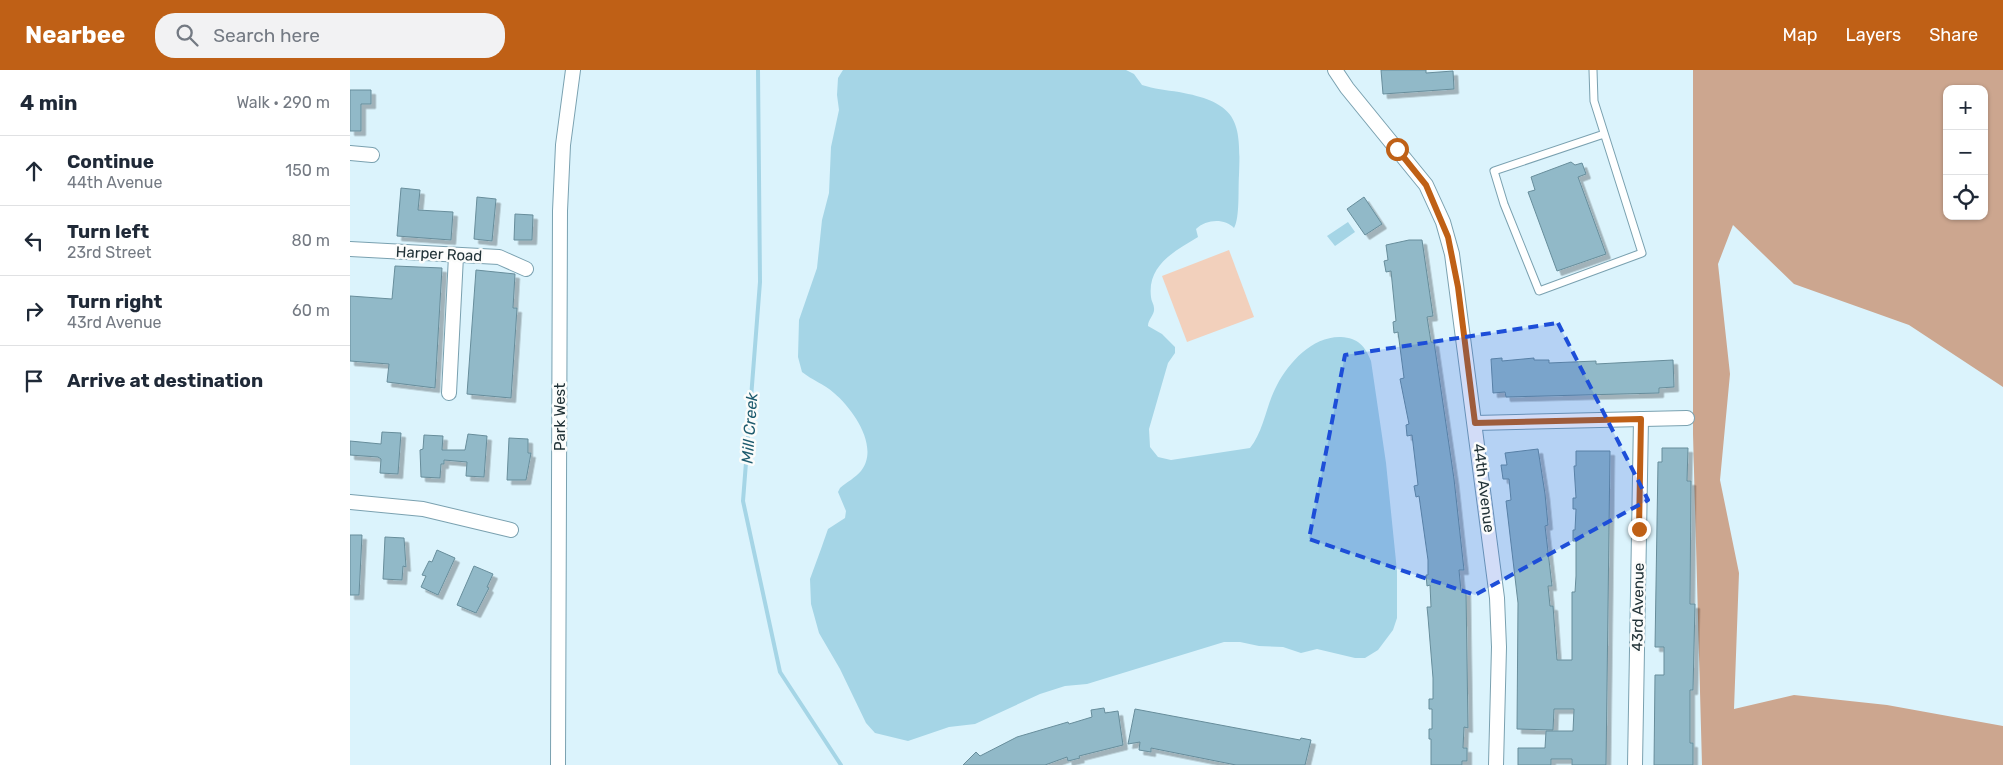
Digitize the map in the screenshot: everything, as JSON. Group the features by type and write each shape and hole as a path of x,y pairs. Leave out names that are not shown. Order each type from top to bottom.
{"street":[{"name":"Park West","path":"558,765 560,211 563,145 573,70"},
{"name":"44th Avenue","path":"1335,70 1346,88 1426,185 1443,222 1452,254 1497,598 1499,647 1496,765"},
{"path":"350,153 372,155"},
{"name":"Harper Road","path":"350,249 499,257 526,269"},
{"path":"450,393 456,256"},
{"path":"1475,423 1687,418"},
{"name":"43rd Avenue","path":"1635,765 1641,419"},
{"path":"350,502 423,509 511,530"}],"lane":[{"path":"1593,70 1594,101 1642,253 1539,291 1504,204 1494,171 1604,134"}],"highlighted area":[{"path":"1558,323 1648,500 1475,595 1309,539 1345,355"}],"shaded area":[{"path":"1693,70 2003,70 2003,387 1909,325 1794,284 1733,225 1718,264 1730,374 1720,480 1739,573 1734,709 1794,695 1887,705 2003,726 2003,765 1702,765 1693,434"},
{"path":"1229,250 1254,317 1187,342 1162,276"}],"water":[{"path":"843,70 1126,70 1134,74 1142,85 1179,92 1214,102 1232,117 1239,141 1238,203 1234,228 1221,221 1205,223 1196,229 1198,237 1164,260 1153,276 1151,297 1154,310 1148,326 1162,334 1175,347 1175,353 1168,363 1149,429 1150,447 1158,457 1171,460 1250,448 1259,434 1277,385 1295,359 1312,346 1331,338 1352,339 1360,344 1371,361 1386,463 1397,571 1397,618 1393,630 1378,650 1365,658 1355,658 1317,649 1301,653 1283,647 1224,642 1087,684 1065,686 1040,694 975,724 949,727 908,741 875,733 866,723 840,669 819,633 811,604 810,579 828,529 845,518 846,511 838,492 840,488 861,471 866,461 866,440 856,418 849,409 830,390 802,372 798,357 799,320 817,268 822,220 829,193 831,147 839,110 837,95 838,78"},
{"path":"1348,222 1355,232 1335,246 1327,236"}],"building":[{"path":"1381,70 1426,70 1426,73 1453,71 1454,89 1383,94"},
{"path":"350,90 371,90 371,104 361,104 361,131 350,131"},
{"path":"1571,162 1575,165 1582,163 1586,174 1578,177 1606,254 1557,271 1528,192 1535,190 1531,177"},
{"path":"401,188 420,190 418,210 453,212 451,240 397,236"},
{"path":"477,197 496,199 492,241 474,239"},
{"path":"1364,197 1382,224 1365,235 1347,209"},
{"path":"515,214 533,215 532,240 514,240"},
{"path":"1409,240 1422,240 1433,316 1427,317 1431,342 1434,342 1454,479 1464,570 1459,570 1461,591 1466,591 1468,728 1464,727 1463,748 1467,748 1467,761 1462,761 1462,765 1431,765 1429,729 1432,729 1432,709 1429,709 1429,699 1433,699 1433,678 1427,607 1431,607 1430,585 1427,586 1426,575 1428,575 1428,560 1419,496 1416,497 1414,486 1418,485 1412,435 1407,436 1406,425 1409,424 1400,379 1404,378 1398,332 1394,333 1393,322 1396,321 1391,271 1386,272 1384,261 1388,260 1386,245"},
{"path":"395,266 442,268 435,388 387,382 389,364 350,361 350,296 392,299"},
{"path":"476,270 515,274 513,308 517,308 511,398 467,394"},
{"path":"1502,358 1502,361 1534,358 1534,360 1549,360 1549,363 1596,361 1596,364 1673,360 1674,387 1659,388 1659,393 1506,397 1505,392 1493,393 1491,359"},
{"path":"382,432 401,433 398,474 380,473 381,459 378,457 350,455 350,441 381,444"},
{"path":"468,434 487,436 484,477 466,476 467,462 444,460 444,464 441,464 440,478 421,477 420,450 423,449 424,435 443,436 442,450 465,450"},
{"path":"509,438 528,439 528,453 531,453 526,480 507,480"},
{"path":"1662,448 1688,448 1687,481 1691,481 1690,604 1695,604 1693,690 1690,690 1690,743 1693,743 1693,765 1654,765 1655,675 1664,675 1664,647 1655,647 1658,462 1662,462"},
{"path":"1538,449 1548,525 1545,526 1552,586 1548,586 1550,606 1553,606 1557,660 1572,660 1572,592 1575,592 1576,576 1576,541 1573,541 1573,530 1575,530 1576,509 1573,509 1573,498 1576,498 1574,466 1576,466 1576,451 1610,451 1606,765 1572,765 1572,759 1551,759 1551,765 1518,765 1518,748 1545,748 1546,731 1573,731 1574,709 1554,709 1553,730 1517,729 1518,603 1506,501 1511,500 1509,479 1503,479 1501,465 1507,465 1505,453"},
{"path":"350,535 362,535 359,595 350,595"},
{"path":"385,537 404,538 406,567 403,566 402,580 383,579"},
{"path":"437,550 455,558 438,595 421,587 426,576 422,575 429,561 432,562"},
{"path":"474,566 493,574 487,587 489,588 476,613 457,605"},
{"path":"1104,708 1105,713 1118,711 1123,745 1079,756 1080,758 1068,761 1067,757 1045,765 963,765 976,752 980,756 1017,737 1092,717 1091,710"},
{"path":"1135,709 1300,740 1301,738 1311,740 1305,765 1236,765 1151,748 1151,752 1139,750 1140,742 1128,744"}],"waterway":[{"name":"Mill Creek","path":"758,70 760,282 743,501 780,672 841,765"}],"route":[{"path":"1397,149 1426,185 1448,237 1458,287 1458,303 1475,423 1641,419 1639,529"}]}
